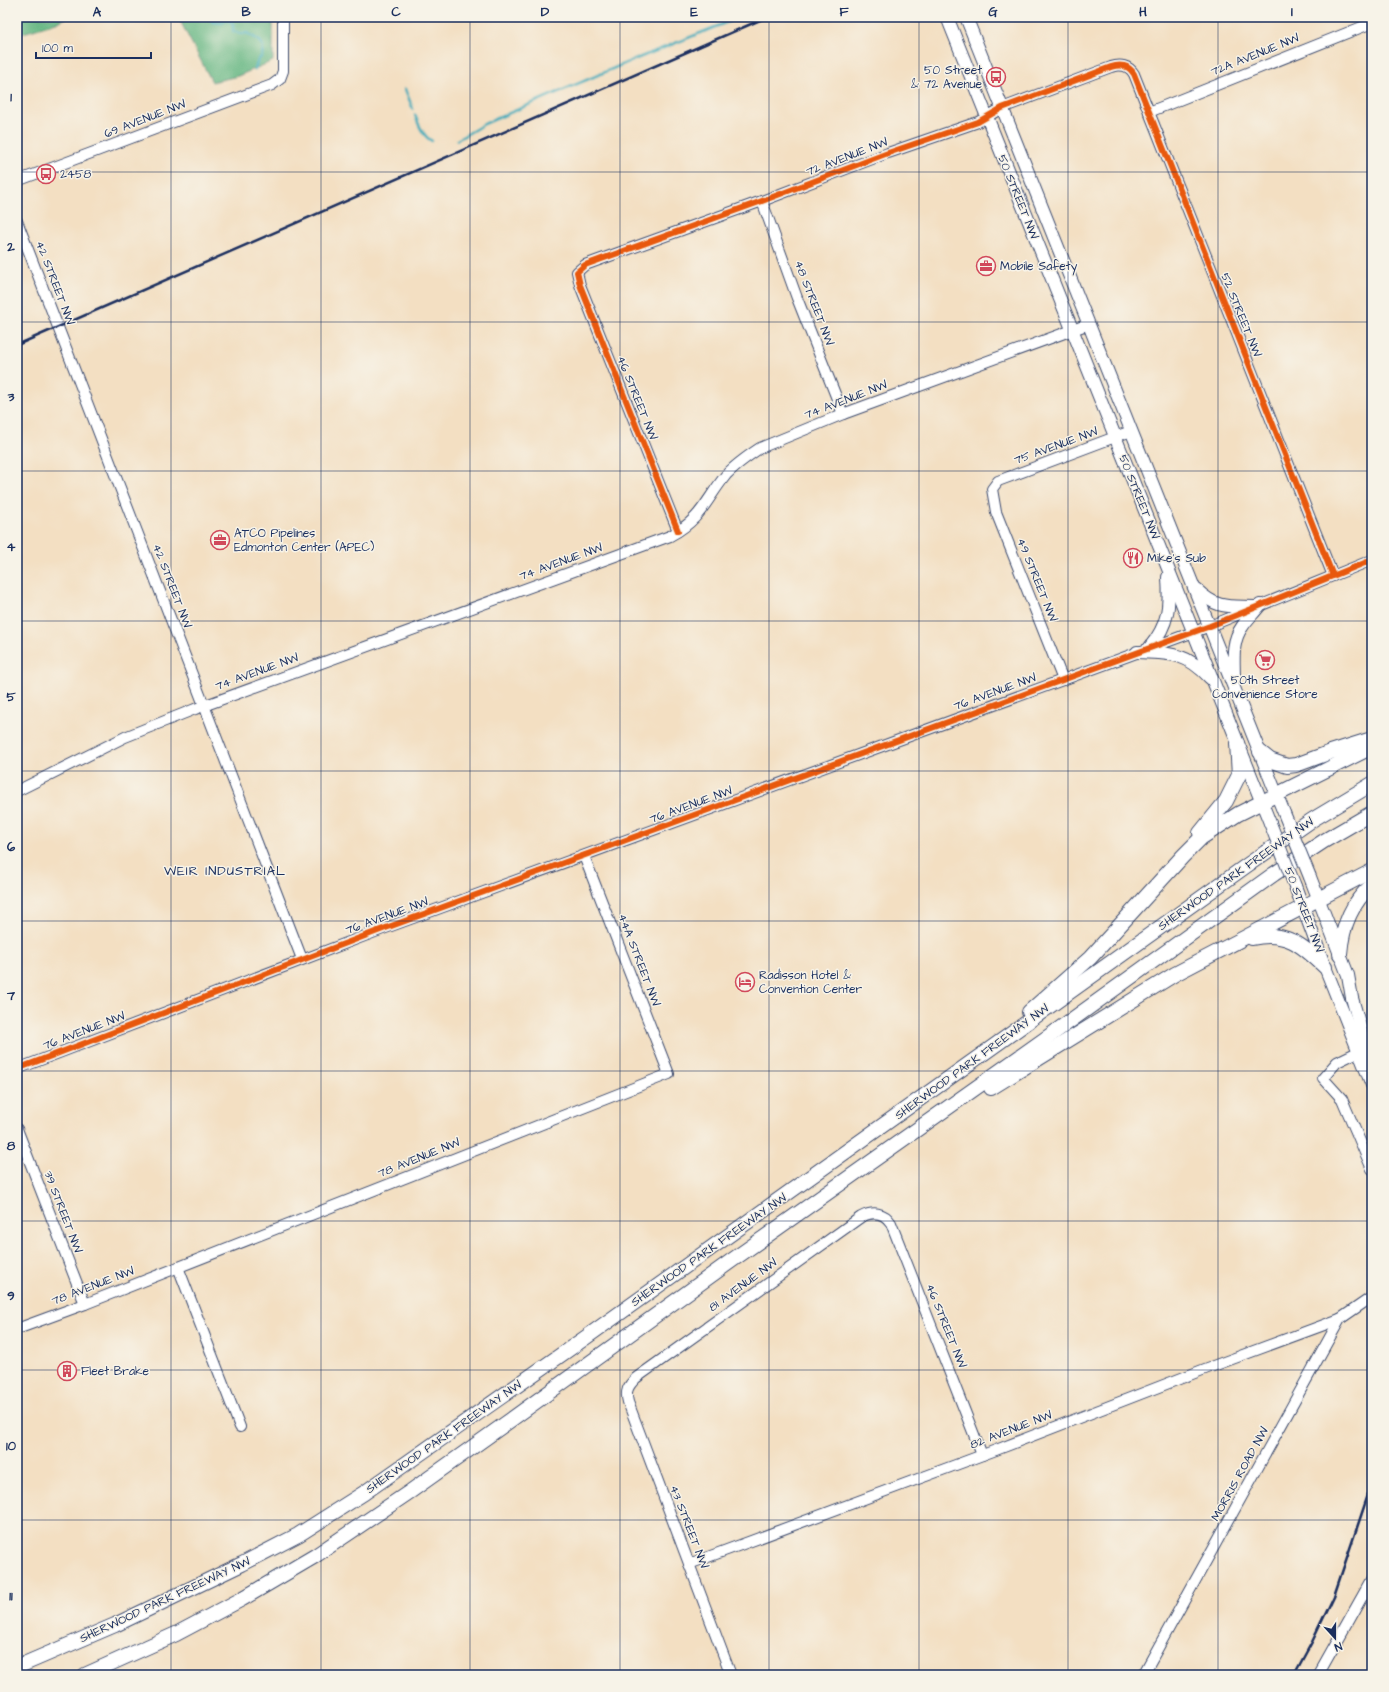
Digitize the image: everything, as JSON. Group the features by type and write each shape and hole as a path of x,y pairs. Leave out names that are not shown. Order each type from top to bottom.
{"highway":[{"path":"1260,752 1270,760 1287,766 1296,765 1372,739"},
{"path":"1183,856 1226,801 1233,789 1239,775 1238,743"},
{"path":"1000,1041 1034,1007 1090,958 1201,838 1220,824 1372,746"},
{"name":"SHERWOOD PARK FREEWAY NW","path":"17,1667 115,1625 242,1564 298,1534 364,1493 585,1338 1306,824 1372,784"},
{"name":"SHERWOOD PARK FREEWAY NW","path":"85,1675 176,1634 236,1603 315,1556 417,1486 1274,874 1324,841 1372,813"},
{"path":"956,1102 982,1094 1157,985 1372,871"},
{"path":"1340,954 1342,936 1347,918 1362,894 1372,885"},
{"path":"1238,941 1260,936 1276,936 1304,947 1325,967"},
{"path":"17,1657 115,1625"}],"main road":[{"name":"50 STREET NW","path":"947,17 986,118 1270,823 1325,967 1362,1049"},
{"name":"50 STREET NW","path":"966,17 1235,688 1348,975 1366,1068 1372,1085"},
{"path":"1150,647 1157,640 1167,619 1169,602 1167,566"},
{"path":"1194,586 1207,599 1218,605 1258,606"},
{"path":"1235,688 1233,658 1235,644 1241,628 1258,606"},
{"path":"1137,652 1170,653 1180,656 1194,664 1213,683"}],"street":[{"name":"69 AVENUE NW","path":"17,181 269,87 280,79 283,71 283,17"},
{"name":"72A AVENUE NW","path":"1148,112 1372,23"},
{"name":"72 AVENUE NW","path":"577,272 585,264 762,201 888,152 986,118 1002,108 1111,67 1117,65 1126,66"},
{"name":"52 STREET NW","path":"1126,66 1132,71 1333,576"},
{"name":"48 STREET NW","path":"762,201 797,298 843,414"},
{"name":"42 STREET NW","path":"17,221 302,959"},
{"name":"46 STREET NW","path":"577,272 580,285 678,531"},
{"name":"74 AVENUE NW","path":"17,791 125,737 204,705 626,552 678,531 695,519 726,475 748,455 774,441 843,414 1089,324"},
{"name":"75 AVENUE NW","path":"992,489 998,481 1116,438 1131,431"},
{"name":"49 STREET NW","path":"992,489 996,512 1063,680"},
{"name":"76 AVENUE NW","path":"17,1069 302,959 1210,626 1372,560"},
{"name":"44A STREET NW","path":"584,856 669,1074"},
{"path":"1362,1049 1337,1062 1323,1078 1342,1099 1372,1169"},
{"name":"78 AVENUE NW","path":"17,1329 85,1304 669,1074"},
{"name":"39 STREET NW","path":"17,1129 85,1304"},
{"name":"81 AVENUE NW","path":"628,1388 636,1378 861,1217 873,1212 878,1213"},
{"name":"46 STREET NW","path":"878,1213 888,1218 892,1223 982,1455"},
{"path":"178,1267 240,1427"},
{"name":"MORRIS ROAD NW","path":"1143,1675 1340,1318 1372,1297"},
{"name":"82 AVENUE NW","path":"689,1564 982,1455 1340,1318"},
{"name":"43 STREET NW","path":"628,1388 628,1402 731,1675"},
{"path":"1318,1675 1372,1579"}],"green space":[{"path":"17,17 68,17 56,23 17,35"},
{"path":"178,17 273,17 273,61 238,76 212,82"}],"waterway":[{"path":"211,17 212,22 222,23 227,20 230,21 233,25 233,31 241,34 247,33 260,41 263,46 262,56 258,60 255,69"},
{"path":"457,140 484,124 626,63 740,17"},
{"path":"405,89 413,109"},
{"path":"415,115 423,133 432,141"}],"railway":[{"path":"17,345 767,17"},
{"path":"1294,1675 1334,1596 1372,1483"}],"cycle path":[{"path":"678,531 580,285 577,272 585,265 762,201 888,153 978,122 1002,108 1111,67 1121,66 1127,67 1134,74 1333,576"},
{"path":"17,1069 383,929 1210,626 1372,560"}],"place":[{"name":"50 Street & 72 Avenue","path":"996,77"},
{"name":"2458","path":"46,174"},
{"name":"Mobile Safety","path":"986,266"},
{"name":"ATCO Pipelines Edmonton Center (APEC)","path":"220,540"},
{"name":"Mike's Sub","path":"1133,558"},
{"name":"50th Street Convenience Store","path":"1265,660"},
{"name":"Radisson Hotel & Convention Center","path":"745,982"},
{"name":"Fleet Brake","path":"67,1371"}],"district":[{"name":"WEIR INDUSTRIAL","path":"225,871"}]}
